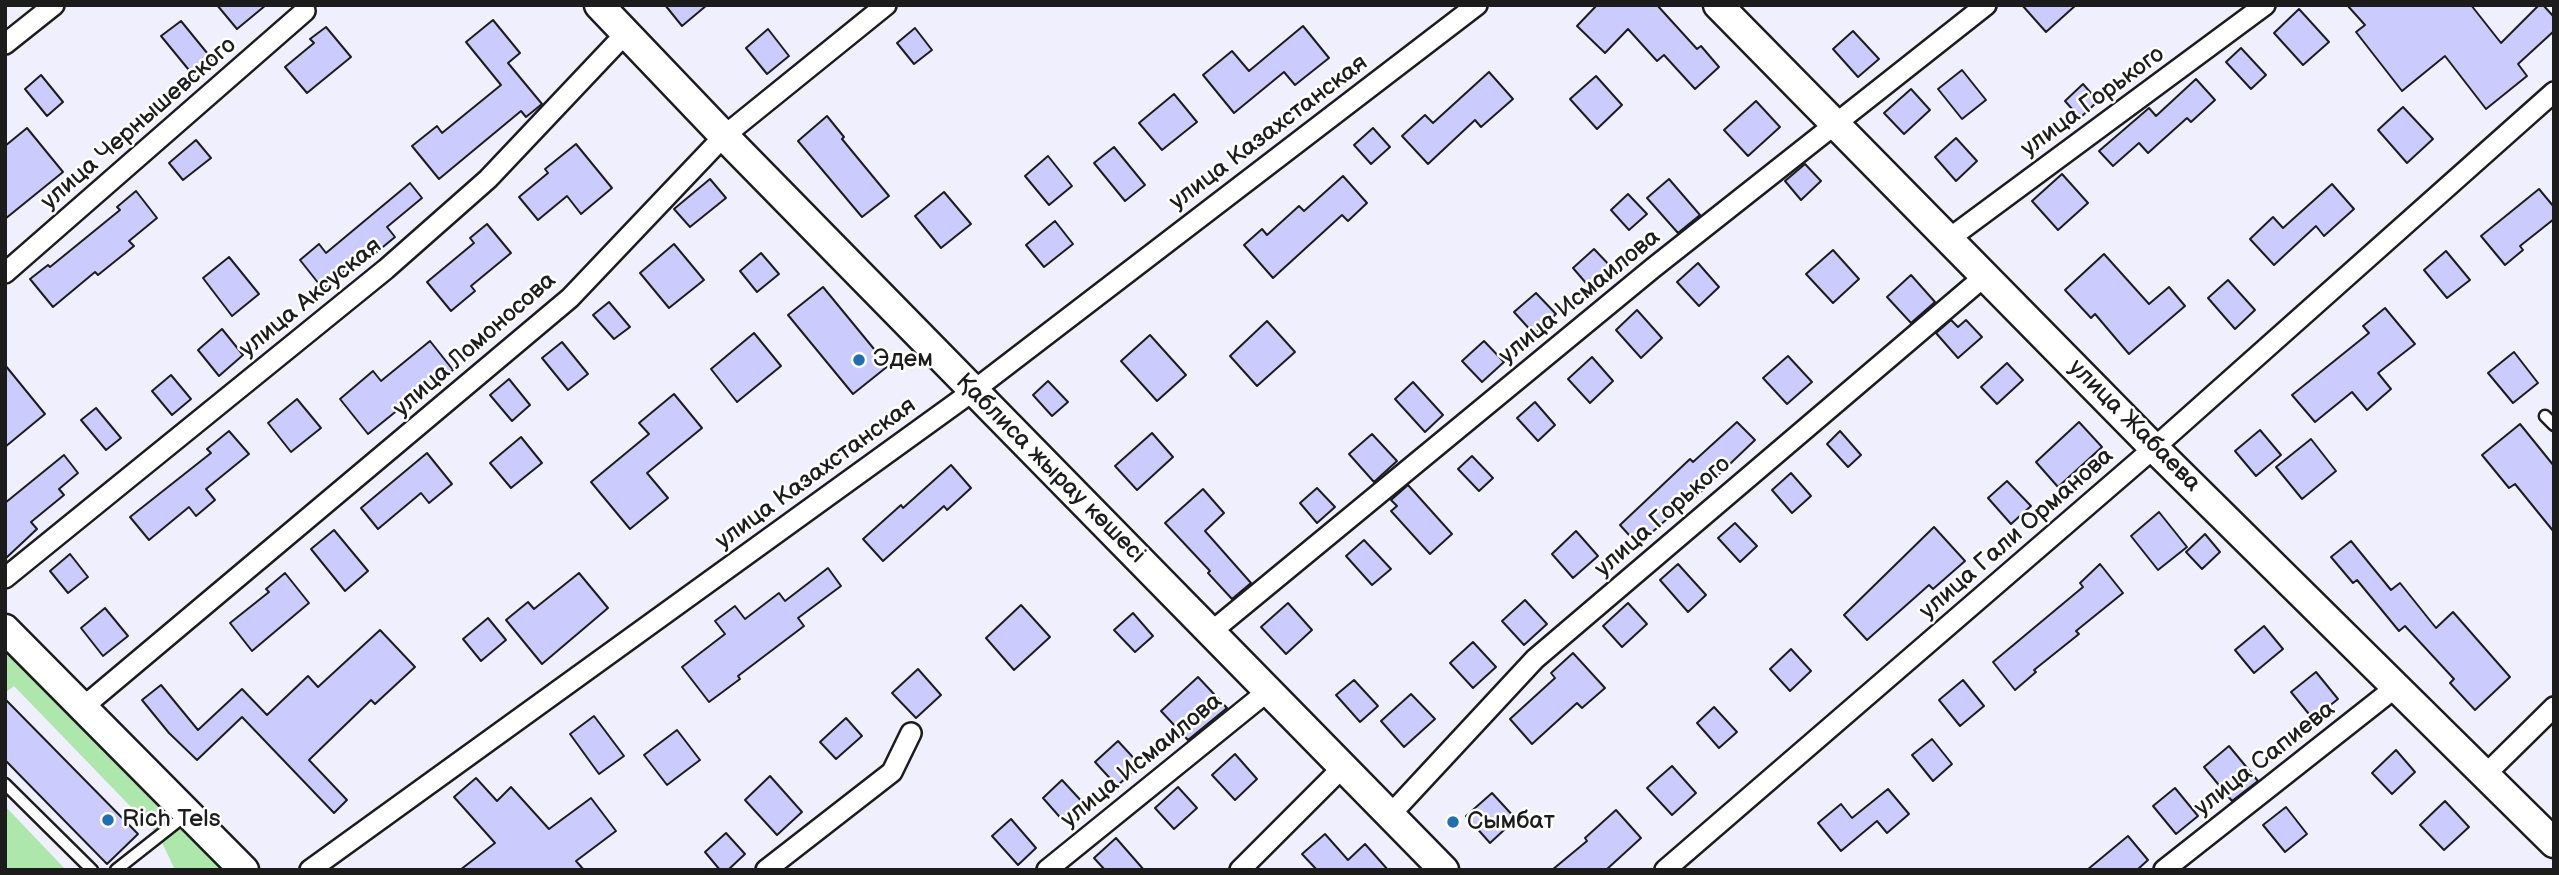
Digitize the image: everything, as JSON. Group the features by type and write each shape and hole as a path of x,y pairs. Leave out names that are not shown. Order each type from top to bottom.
{"street":[{"path":"5,44 54,5"},
{"name":"Қаблиса жырау көшесі","path":"599,5 973,391 1444,870"},
{"name":"улица Ломоносова","path":"82,708 570,298 724,136 886,5"},
{"name":"улица Казахстанская","path":"310,870 973,391 1477,5"},
{"name":"улица Жабаева","path":"1718,5 2154,447 2554,843"},
{"name":"улица Исмаилова","path":"1211,632 1653,268 1986,5"},
{"name":"улица Горького","path":"1950,238 2265,5"},
{"name":"улица Чернышевского","path":"5,272 306,12"},
{"name":"улица Аксуская","path":"5,578 386,269 488,179 627,33"},
{"name":"улица Гали Орманова","path":"1665,870 2154,447 2554,92"},
{"name":"улица Горького","path":"1390,815 1535,659 1986,275"},
{"path":"12,640 244,870"},
{"name":"улица Сапиева","path":"2164,870 2396,687"},
{"name":"улица Исмаилова","path":"1047,870 1268,691"},
{"path":"2486,775 2554,707"},
{"path":"766,870 892,772 911,733"},
{"path":"1240,870 1343,767"}],"lane":[{"path":"2544,416 2554,425"},
{"path":"5,784 92,870"},
{"path":"116,870 188,814"}],"green space":[{"path":"5,641 231,870 175,870 159,836 14,686 5,693"},
{"path":"5,806 66,870 5,870"}],"building":[{"path":"217,5 266,5 237,29"},
{"path":"665,5 707,5 682,26"},
{"path":"1597,5 1657,5 1697,49 1701,46 1719,67 1695,89 1664,55 1657,61 1628,29 1605,53 1577,26"},
{"path":"2022,5 2076,5 2046,32"},
{"path":"2347,5 2471,5 2501,43 2539,5 2543,5 2554,17 2554,31 2518,64 2527,76 2486,109 2445,56 2402,91 2356,32 2365,25"},
{"path":"2299,9 2329,42 2303,65 2274,33"},
{"path":"493,20 520,53 508,63 542,104 526,117 521,111 439,179 412,146 437,126 442,133 501,85 466,42"},
{"path":"181,21 212,59 193,75 161,36"},
{"path":"1303,26 1329,58 1295,85 1284,72 1234,113 1203,75 1232,51 1249,71"},
{"path":"326,27 351,57 307,93 285,67 314,43 310,39"},
{"path":"915,28 932,50 914,64 897,43"},
{"path":"768,29 789,56 767,74 746,48"},
{"path":"1853,31 1879,59 1858,77 1833,49"},
{"path":"2241,48 2266,75 2251,89 2226,62"},
{"path":"1962,70 1986,100 1962,119 1938,89"},
{"path":"1489,72 1513,99 1481,127 1475,120 1428,164 1402,136 1425,115 1433,123"},
{"path":"41,75 63,102 47,116 25,89"},
{"path":"1596,76 1622,105 1597,129 1570,99"},
{"path":"2196,79 2215,100 2191,122 2187,118 2148,153 2139,143 2113,166 2099,151 2149,108 2156,116"},
{"path":"2083,84 2098,101 2080,118 2065,101"},
{"path":"1911,89 1930,110 1904,134 1884,113"},
{"path":"1174,94 1197,122 1162,150 1139,123"},
{"path":"1756,101 1780,127 1748,156 1724,130"},
{"path":"2403,107 2433,139 2407,163 2378,130"},
{"path":"827,116 844,137 842,139 889,196 862,217 798,141"},
{"path":"27,128 63,172 5,219 5,146"},
{"path":"1373,128 1390,147 1371,164 1354,145"},
{"path":"1956,138 1977,161 1956,181 1935,157"},
{"path":"196,140 211,158 183,180 169,163"},
{"path":"576,144 612,188 581,214 567,196 538,220 519,197 548,173 545,169"},
{"path":"1114,147 1145,185 1125,201 1094,163"},
{"path":"1048,156 1072,186 1049,205 1025,176"},
{"path":"1805,164 1821,181 1801,200 1785,181"},
{"path":"2062,174 2088,203 2058,230 2032,201"},
{"path":"1343,176 1367,203 1348,221 1342,215 1273,278 1244,245 1262,229 1267,235 1299,206 1304,211"},
{"path":"710,179 726,198 690,227 674,209"},
{"path":"1669,179 1700,215 1678,233 1647,198"},
{"path":"410,183 422,198 387,227 395,237 372,256 368,251 323,289 300,260 319,244 326,253"},
{"path":"2332,184 2354,209 2324,236 2316,226 2274,265 2250,239 2273,217 2283,228"},
{"path":"2539,189 2554,207 2554,219 2520,246 2523,250 2505,265 2481,236"},
{"path":"136,191 157,218 129,241 134,246 98,275 95,272 53,307 30,279 48,265 50,267 120,210 117,207"},
{"path":"944,192 971,224 941,248 915,216"},
{"path":"1628,194 1647,214 1629,230 1611,210"},
{"path":"1055,221 1073,244 1044,267 1026,245"},
{"path":"487,224 511,253 471,286 475,291 451,311 427,282 474,243 470,238"},
{"path":"674,244 704,280 669,308 640,273"},
{"path":"1594,249 1614,270 1592,290 1573,268"},
{"path":"1833,250 1859,279 1833,303 1806,274"},
{"path":"2446,251 2470,280 2447,298 2424,270"},
{"path":"761,253 779,274 757,292 740,271"},
{"path":"2104,254 2149,304 2169,287 2185,306 2129,354 2095,314 2091,318 2065,290"},
{"path":"229,257 259,294 232,316 203,278"},
{"path":"1698,263 1719,287 1699,306 1677,282"},
{"path":"1911,275 1935,302 1911,323 1887,297"},
{"path":"2228,280 2255,310 2235,329 2208,298"},
{"path":"823,287 888,366 853,394 788,315"},
{"path":"1536,293 1556,314 1534,334 1514,312"},
{"path":"609,302 630,327 614,339 593,315"},
{"path":"2385,308 2415,344 2378,373 2391,389 2367,410 2352,392 2315,422 2292,395 2369,333 2363,326"},
{"path":"1637,310 1662,338 1641,358 1616,330"},
{"path":"1951,320 1958,327 1966,320 1982,337 1958,358 1936,333"},
{"path":"1267,321 1295,352 1257,386 1230,356"},
{"path":"222,329 243,355 219,376 198,350"},
{"path":"754,333 781,366 737,402 711,369"},
{"path":"1150,335 1186,375 1157,401 1121,361"},
{"path":"430,341 453,370 427,391 425,388 368,434 340,399 373,371 381,381"},
{"path":"1484,341 1504,362 1482,382 1462,361"},
{"path":"562,342 588,374 568,390 542,358"},
{"path":"2514,352 2538,383 2513,403 2488,373"},
{"path":"1788,356 1812,382 1787,404 1763,378"},
{"path":"1592,357 1613,381 1590,403 1568,379"},
{"path":"2007,363 2023,380 1997,404 1981,387"},
{"path":"5,365 45,414 5,447"},
{"path":"171,375 191,399 172,415 152,391"},
{"path":"509,379 530,405 512,421 490,395"},
{"path":"1048,381 1068,402 1052,416 1033,395"},
{"path":"1413,382 1443,415 1425,432 1395,399"},
{"path":"674,394 702,428 647,473 668,498 630,529 591,482 649,434 639,423"},
{"path":"297,399 321,428 291,452 268,423"},
{"path":"1535,402 1555,425 1538,441 1517,418"},
{"path":"96,408 121,438 106,450 81,420"},
{"path":"1737,422 1755,440 1690,502 1688,500 1638,545 1620,525 1690,459 1693,462"},
{"path":"2079,422 2102,447 2058,487 2036,462"},
{"path":"2520,424 2554,466 2554,532 2515,484 2509,488 2482,455"},
{"path":"2260,430 2281,455 2256,476 2235,451"},
{"path":"229,431 249,454 206,489 215,500 196,516 189,507 149,540 130,517 211,453 207,449"},
{"path":"1840,431 1861,455 1848,467 1827,444"},
{"path":"1152,433 1173,457 1137,490 1115,466"},
{"path":"1372,434 1397,461 1374,482 1349,454"},
{"path":"521,437 542,463 511,488 490,463"},
{"path":"2311,439 2336,471 2302,499 2276,467"},
{"path":"427,453 452,484 429,503 421,493 378,529 361,508"},
{"path":"64,455 78,473 59,489 64,495 31,522 37,529 5,559 5,503"},
{"path":"1472,456 1493,478 1479,491 1458,469"},
{"path":"951,465 971,488 947,510 944,506 883,561 863,539"},
{"path":"1791,473 1811,496 1792,513 1772,490"},
{"path":"2007,481 2031,506 2011,524 1988,498"},
{"path":"1408,485 1452,534 1430,554 1391,511 1397,506 1391,500"},
{"path":"1317,488 1335,507 1317,523 1300,503"},
{"path":"1203,489 1224,513 1205,531 1251,583 1232,599 1165,523"},
{"path":"2159,512 2187,547 2158,570 2131,536"},
{"path":"1735,523 1757,546 1740,562 1718,538"},
{"path":"1934,527 1965,561 1933,589 1929,585 1867,640 1844,615"},
{"path":"334,530 368,571 345,591 311,549"},
{"path":"1576,531 1598,556 1573,578 1552,554"},
{"path":"2205,534 2220,552 2202,569 2186,552"},
{"path":"1364,540 1391,569 1372,585 1346,556"},
{"path":"2351,541 2391,590 2400,583 2436,628 2453,612 2510,677 2475,710 2450,683 2454,679 2405,626 2399,631 2357,580 2353,583 2331,557"},
{"path":"70,554 88,577 68,593 50,571"},
{"path":"1678,564 1706,595 1688,612 1660,580"},
{"path":"2100,564 2123,593 2076,631 2079,634 2034,670 2036,672 2015,690 1993,662 2083,587 2080,583"},
{"path":"828,568 841,586 798,618 804,626 738,676 740,679 709,702 682,667 725,634 715,621 735,606 745,619 779,593 785,601"},
{"path":"285,573 309,603 252,651 230,623 269,592 266,589"},
{"path":"579,573 608,608 542,664 506,620 528,602 534,609"},
{"path":"1525,600 1547,624 1524,645 1502,621"},
{"path":"1288,603 1312,630 1286,654 1261,627"},
{"path":"1628,603 1647,624 1622,647 1603,626"},
{"path":"1021,605 1050,637 1014,670 986,638"},
{"path":"105,608 128,636 103,656 81,628"},
{"path":"1133,613 1153,636 1135,652 1114,630"},
{"path":"488,618 506,640 481,661 463,639"},
{"path":"2264,626 2283,649 2254,673 2235,650"},
{"path":"380,630 415,667 375,704 371,700 309,760 347,800 334,813 242,717 197,760 169,733 142,700 161,685 198,730 242,689 267,715 308,676 318,687"},
{"path":"1473,642 1496,667 1473,688 1450,663"},
{"path":"1791,649 1811,671 1790,691 1770,669"},
{"path":"1573,653 1605,688 1582,708 1577,703 1532,744 1510,719 1555,678 1551,673"},
{"path":"918,669 941,695 916,718 892,693"},
{"path":"2316,672 2338,699 2313,719 2291,692"},
{"path":"1198,677 1227,708 1188,740 1161,711"},
{"path":"1354,680 1378,706 1360,722 1336,695"},
{"path":"1963,680 1984,706 1960,726 1939,700"},
{"path":"1411,694 1435,719 1404,747 1381,721"},
{"path":"5,699 138,834 107,864 5,760"},
{"path":"1714,707 1737,732 1719,748 1697,723"},
{"path":"594,716 624,756 599,774 570,734"},
{"path":"846,718 862,736 836,759 820,742"},
{"path":"677,730 700,760 667,785 644,755"},
{"path":"1932,739 1952,764 1933,781 1912,755"},
{"path":"1118,741 1140,765 1117,786 1095,762"},
{"path":"2229,746 2258,781 2232,801 2204,767"},
{"path":"2396,750 2415,772 2392,794 2372,773"},
{"path":"1235,754 1257,779 1235,800 1212,775"},
{"path":"1672,766 1696,793 1672,815 1647,788"},
{"path":"770,776 802,812 777,835 745,800"},
{"path":"476,778 497,801 511,787 549,829 591,798 616,831 576,861 584,870 460,870 495,843 454,797"},
{"path":"1062,780 1085,805 1065,823 1043,798"},
{"path":"1178,787 1197,808 1174,829 1155,808"},
{"path":"2175,788 2198,816 2176,834 2153,806"},
{"path":"1888,789 1909,814 1887,833 1877,821 1841,851 1818,823 1841,804 1852,818"},
{"path":"1492,793 1516,819 1490,843 1466,816"},
{"path":"2445,801 2469,827 2444,850 2420,825"},
{"path":"2286,807 2307,834 2285,852 2263,825"},
{"path":"1616,810 1641,838 1606,870 1552,870 1587,841 1585,838"},
{"path":"1011,819 1036,848 1018,865 992,836"},
{"path":"726,833 745,854 728,870 720,870 705,852"},
{"path":"1325,834 1348,860 1365,844 1388,870 1317,870 1302,854"},
{"path":"2128,836 2148,860 2137,870 2087,870"},
{"path":"1116,838 1144,870 1105,870 1094,858"}],"place":[{"name":"Эдем","path":"859,360"},
{"name":"Rich Tels","path":"108,820"},
{"name":"Сымбат","path":"1453,822"}]}
